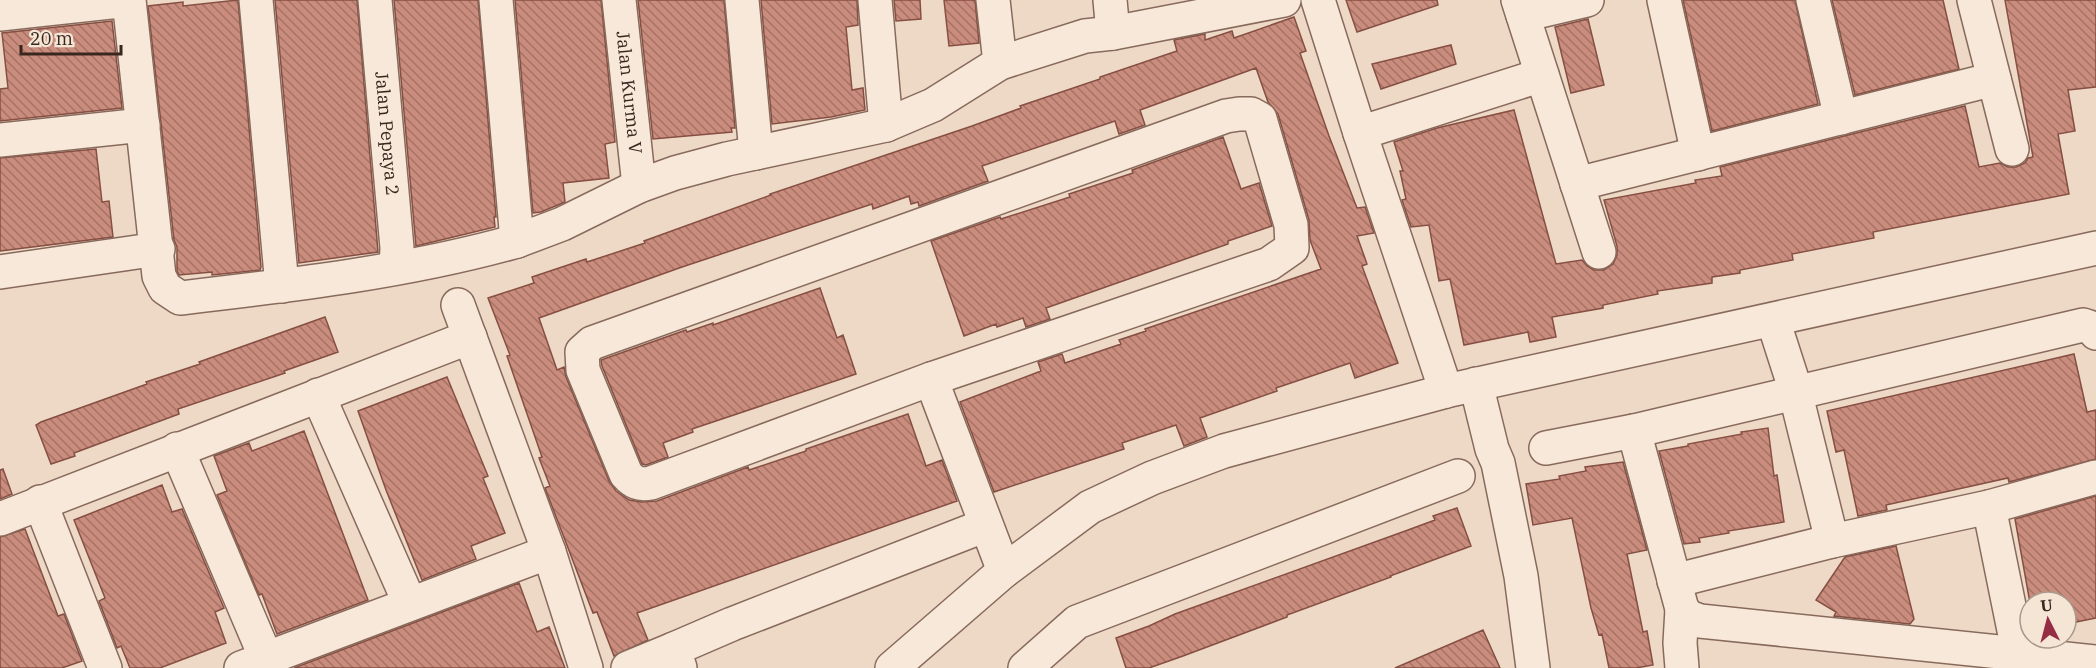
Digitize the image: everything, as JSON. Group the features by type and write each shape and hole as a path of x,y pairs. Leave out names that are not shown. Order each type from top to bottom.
{"street":[{"path":"0,14 129,0 158,249 159,276 165,288 180,298 282,286 428,263 517,241 562,224 639,186 675,173 886,125 933,105 1000,63 1085,36 1113,33 1284,0"},
{"path":"256,0 282,286"},
{"name":"Jalan Pepaya 2","path":"375,0 397,248 396,267"},
{"path":"496,0 517,241"},
{"name":"Jalan Kurma V","path":"619,0 639,186"},
{"path":"742,0 756,153"},
{"path":"874,0 886,125"},
{"path":"993,0 1000,63"},
{"path":"1110,0 1113,33"},
{"path":"1318,0 1360,133 1498,463 1521,576 1533,668"},
{"path":"1587,0 1520,8 1599,252"},
{"path":"1664,0 1698,154"},
{"path":"1813,0 1841,118"},
{"path":"1974,0 2012,150"},
{"path":"1360,133 1542,75"},
{"path":"1577,184 1994,79"},
{"path":"1251,114 1260,119 1291,225 1292,248 1286,254 1269,264 931,379 651,483 640,485 633,482 626,474 583,370 582,352 592,343 1226,116 1251,114"},
{"path":"0,140 143,126"},
{"path":"892,668 1004,572 1090,507 1152,478 1224,451 1467,391 1776,326 2096,248"},
{"path":"0,272 158,249"},
{"path":"458,305 549,552 586,668"},
{"path":"1546,448 1634,431 1793,386 2084,325 2092,328 2096,333"},
{"path":"1776,326 1832,542"},
{"path":"0,519 470,337"},
{"path":"931,379 1004,572"},
{"path":"318,395 410,604"},
{"path":"1634,431 1678,595 1689,617 1700,621 2096,662"},
{"path":"177,449 254,663 549,552"},
{"path":"1025,668 1077,622 1458,476"},
{"path":"1678,595 1832,542 1989,507 2096,477"},
{"path":"40,502 105,668"},
{"path":"1989,507 2019,655"},
{"path":"628,668 677,659 732,624 986,525"},
{"path":"1678,595 1682,668"}],"building":[{"path":"238,0 261,267 260,270 212,275 212,272 179,275 148,6 183,2 183,6"},
{"path":"275,0 357,0 378,252 299,263"},
{"path":"394,0 478,0 495,227 416,246"},
{"path":"515,0 601,0 615,142 605,144 609,178 563,183 565,202 533,213"},
{"path":"638,0 724,0 735,128 731,128 732,132 653,139"},
{"path":"761,0 857,0 858,25 846,27 852,90 863,88 865,110 831,117 772,124"},
{"path":"894,0 920,0 921,19 896,21"},
{"path":"944,0 975,0 979,43 949,46"},
{"path":"1346,0 1437,0 1438,5 1357,32"},
{"path":"1683,0 1795,0 1818,104 1712,131"},
{"path":"1832,0 1943,0 1959,69 1855,95"},
{"path":"2005,0 2096,0 2096,87 2068,90 2075,131 2058,134 2069,194 1873,232 1874,238 1792,254 1793,260 1740,270 1740,273 1712,277 1712,283 1657,291 1658,294 1603,305 1603,308 1552,317 1556,337 1530,342 1528,332 1464,345 1450,279 1439,281 1429,225 1411,227 1402,200 1406,199 1400,171 1403,171 1394,142 1437,128 1514,110 1556,264 1582,260 1594,270 1604,270 1613,264 1617,255 1617,246 1604,200 1722,176 1720,167 1965,106 1979,167 2000,163 2008,167 2016,167 2025,163 2028,158 2033,157"},
{"path":"1294,17 1306,51 1300,53 1329,136 1357,208 1365,207 1374,233 1357,236 1367,264 1362,266 1398,363 1355,378 1350,363 1276,388 1277,391 1200,418 1207,437 1184,446 1176,425 1122,443 1124,449 994,492 960,402 1041,371 1038,362 1062,354 1065,363 1121,344 1119,340 1146,331 1145,329 1321,269 1310,240 1309,220 1278,114 1268,102 1256,68 1140,110 1145,125 1119,134 1115,121 982,166 988,181 919,206 918,202 911,204 909,196 873,209 872,204 682,267 539,318 557,370 564,367 566,377 609,481 616,491 629,500 657,501 748,467 749,470 908,414 926,466 942,460 957,501 637,613 648,640 614,656 597,612 593,613 545,488 550,486 539,458 542,457 507,356 510,355 488,298 534,283 532,277 645,243 644,241 770,194 972,126 1021,108 1020,106 1177,51 1174,40 1205,34 1205,40 1232,31 1234,38"},
{"path":"1588,19 1604,85 1571,93 1555,27"},
{"path":"112,21 122,108 0,121 0,89 8,88 2,33"},
{"path":"1451,45 1456,64 1381,89 1372,64"},
{"path":"1223,137 1241,189 1259,183 1272,226 1228,241 1228,244 1046,308 1050,319 1026,327 1023,318 997,327 996,324 964,336 931,241 1000,217 1001,219 1070,197 1069,194 1133,173 1132,170"},
{"path":"96,149 102,202 109,201 113,237 0,251 0,158"},
{"path":"820,288 837,338 843,335 856,374 692,429 693,432 663,443 668,457 646,465 642,464 601,360 686,330 687,332 713,323 713,325"},
{"path":"325,317 338,352 284,371 285,373 178,409 179,414 74,453 75,456 51,464 36,425 41,422"},
{"path":"2074,354 2087,412 2096,410 2096,459 2009,482 2008,478 1886,505 1887,510 1858,516 1844,450 1836,452 1827,411"},
{"path":"447,377 488,476 483,478 505,533 471,546 476,559 422,580 358,411"},
{"path":"1768,428 1774,476 1777,475 1784,522 1728,531 1729,533 1699,538 1700,542 1684,544 1659,451"},
{"path":"304,431 368,600 277,634 262,594 259,595 217,495 227,491 214,456 249,443 252,451"},
{"path":"1623,462 1647,550 1627,554 1643,632 1647,631 1653,665 1636,668 1609,668 1602,634 1599,635 1591,608 1572,518 1533,525 1526,484 1560,479 1559,476 1586,471 1585,467"},
{"path":"3,469 12,494 0,499 0,470"},
{"path":"162,485 172,512 182,509 224,608 215,612 226,643 160,668 130,668 121,646 117,648 99,601 105,598 74,520"},
{"path":"2096,496 2096,618 2078,622 2078,590 2028,590 2015,519"},
{"path":"1457,508 1471,546 1183,656 1149,668 1126,668 1116,638 1175,614 1435,520 1433,516"},
{"path":"25,529 58,616 64,614 82,661 62,668 0,668 0,537"},
{"path":"1896,546 1914,619 1910,624 1834,616 1836,612 1816,600 1845,557"},
{"path":"519,583 537,632 549,627 565,668 294,668"},
{"path":"1483,630 1500,668 1395,668"}]}
